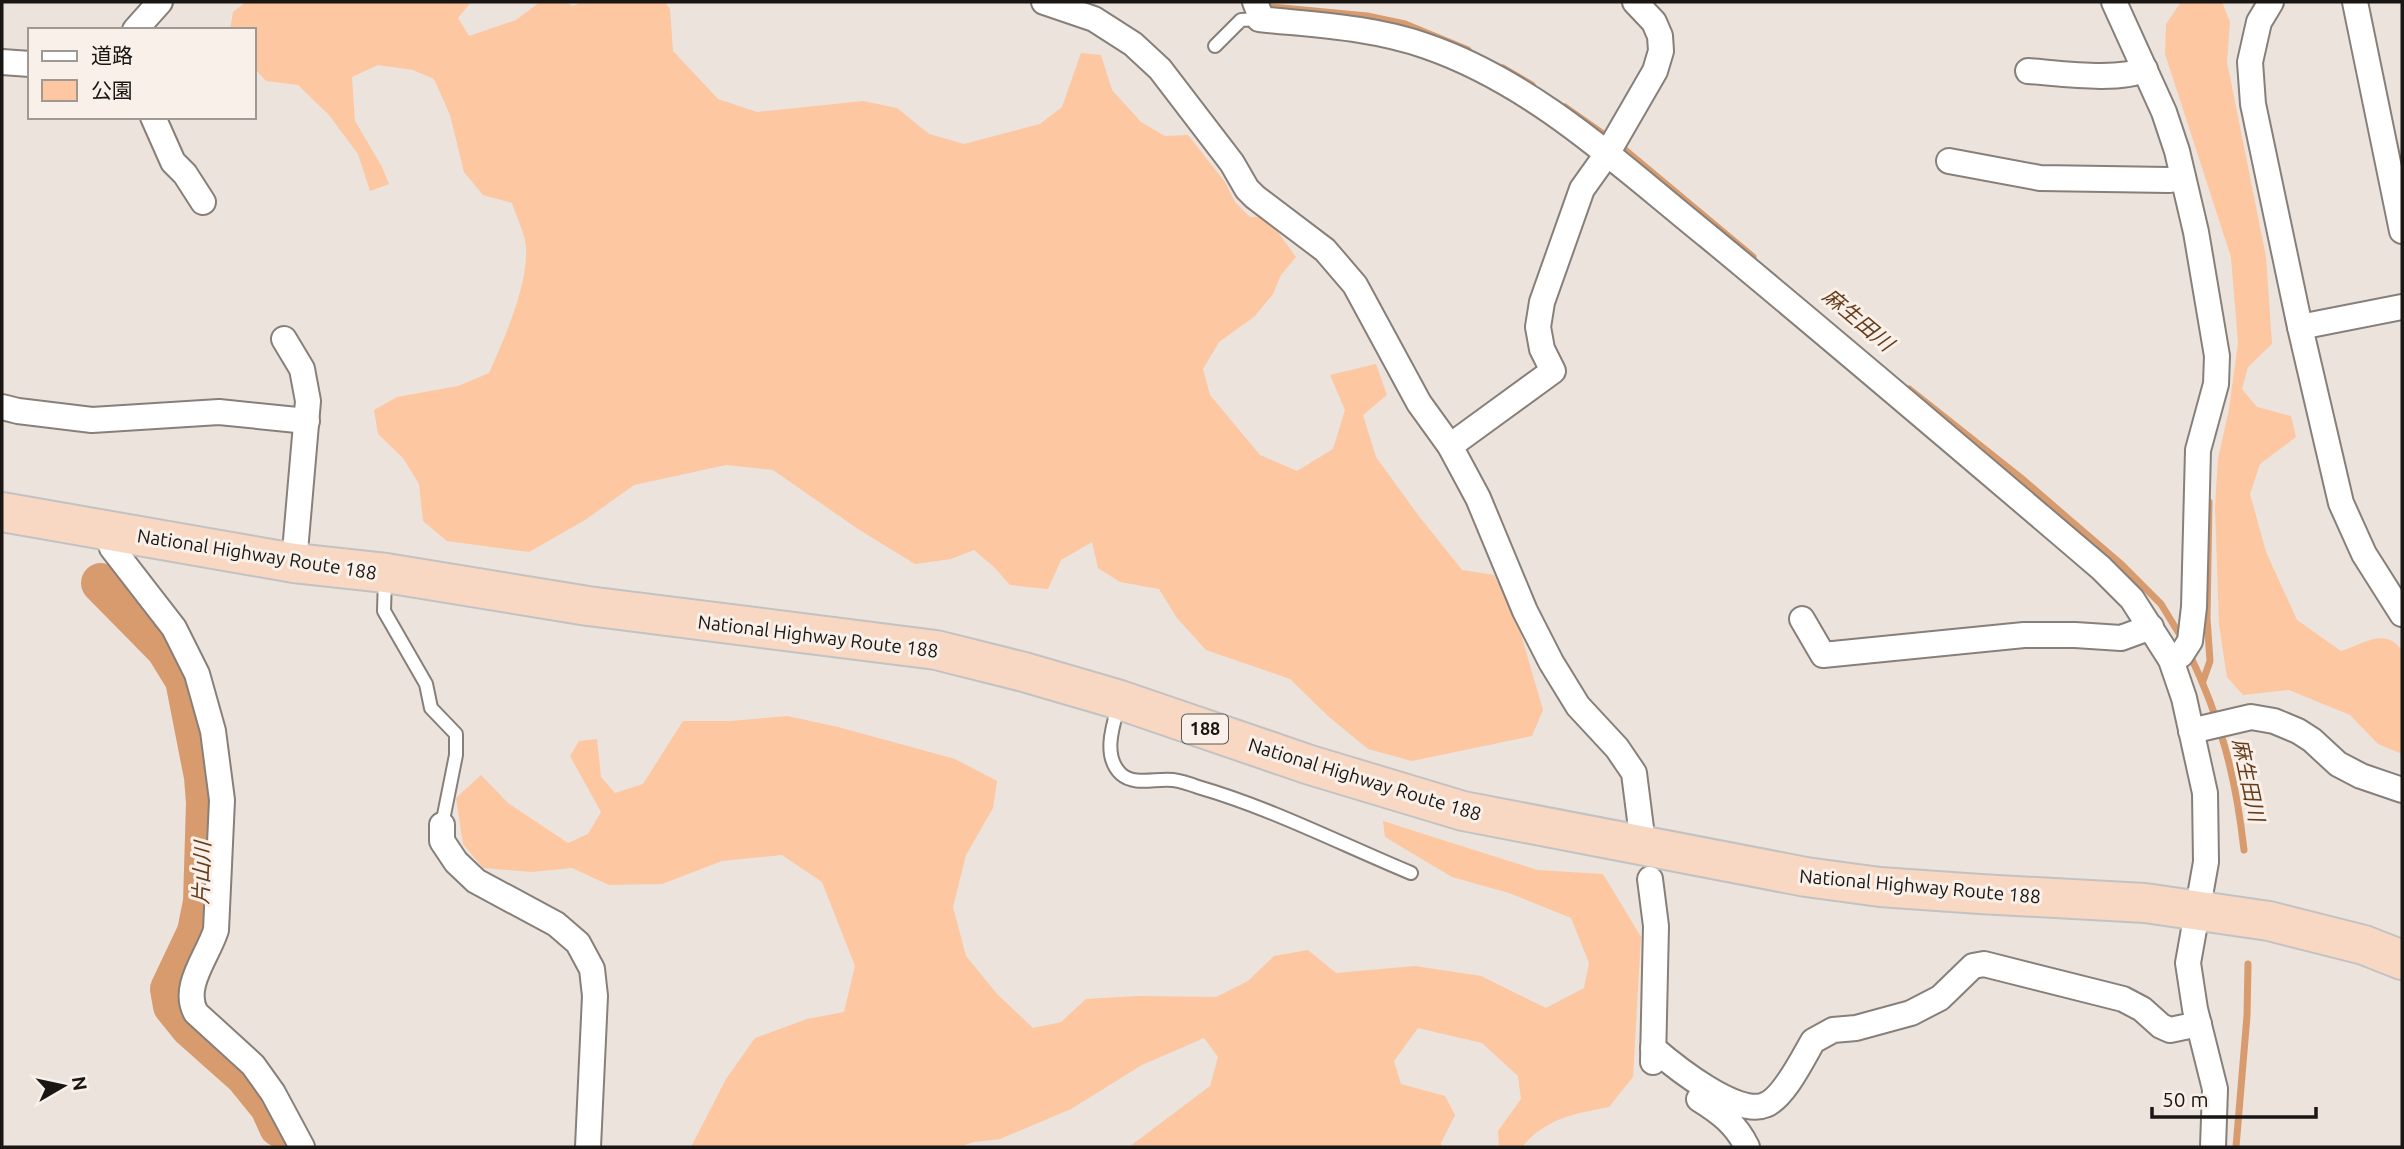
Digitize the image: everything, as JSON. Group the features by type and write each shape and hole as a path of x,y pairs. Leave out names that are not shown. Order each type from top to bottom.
{"highway":[{"name":"National Highway Route 188","path":"2,512 294,563 386,573 588,606 936,650 1119,700 1310,765 1463,811 1805,877 1880,887 2145,903 2199,909 2306,929 2364,945 2402,960"}],"street":[{"path":"137,28 160,2"},
{"path":"1044,2 1094,19 1133,44 1160,69 1255,197 1325,250 1355,285 1419,403 1450,446 1478,498 1525,611 1551,662 1578,706 1618,748 1634,773 1641,828"},
{"path":"1450,446 1553,371 1542,349 1538,327 1542,302 1581,189 1607,155 1655,71 1661,51 1660,36 1654,22 1635,2"},
{"path":"2271,2 2259,22 2250,62 2253,104 2300,327 2342,503 2364,554 2402,614"},
{"path":"2355,2 2402,230"},
{"path":"2124,7 2145,69 2164,112 2183,178 2196,232 2217,356 2216,384 2198,450 2194,607 2190,641 2180,655 2171,660"},
{"path":"1257,10 1379,33 1426,46 1480,69 1539,103 1776,292 2101,568 2132,600 2171,660 2184,698 2205,793 2206,862 2189,963 2199,1024 2215,1089 2213,1147"},
{"path":"2,62 28,64"},
{"path":"2028,71 2118,76 2134,75 2145,69"},
{"path":"154,119 173,162 185,174 203,202"},
{"path":"1949,161 2040,178 2183,178"},
{"path":"2300,327 2402,307"},
{"path":"285,339 302,369 308,401 294,563"},
{"path":"2,407 92,420 219,412 307,421"},
{"path":"107,531 112,548 174,628 197,674 218,761 222,800 216,930 211,948 191,988 191,1004 196,1013 253,1065 274,1093 302,1147"},
{"path":"1802,619 1823,655 2024,635 2121,638 2151,627"},
{"path":"2191,731 2251,717 2274,721 2312,740 2338,764 2361,776 2402,790"},
{"path":"442,825 442,841 456,862 476,881 556,924 578,943 592,969 595,996 589,1147"},
{"path":"1650,879 1656,926 1652,1062 1660,1075 1725,1115 1742,1136 1746,1147"},
{"path":"1653,1048 1719,1095 1745,1107 1765,1105 1781,1092 1813,1041 1821,1035 1911,1013 1940,998 1973,965 1984,964 2123,999 2142,1009 2161,1026 2170,1030 2199,1024"}],"lane":[{"path":"1215,46 1241,20 1257,10"},
{"path":"386,573 384,611 426,684 431,708 456,734 456,755 442,825"},
{"path":"1119,700 1110,736 1112,762 1122,776 1138,782 1176,780 1229,795 1411,873"}],"green space":[{"path":"246,2 471,2 458,18 469,36 516,20 540,2 566,2 573,6 582,2 665,2 670,9 673,51 718,99 757,112 863,101 897,108 929,134 964,144 1040,124 1062,107 1081,53 1101,55 1112,90 1141,122 1165,136 1188,135 1225,182 1235,202 1250,217 1267,217 1296,257 1281,275 1273,294 1255,316 1219,342 1203,369 1210,395 1260,455 1297,471 1333,449 1345,410 1330,375 1376,364 1387,395 1363,415 1376,457 1462,570 1494,575 1518,624 1543,710 1532,736 1412,761 1368,749 1328,716 1290,679 1206,650 1177,618 1159,589 1120,582 1098,568 1092,542 1061,560 1048,589 1010,585 974,550 951,559 915,564 858,529 773,470 726,465 634,485 585,520 529,552 447,541 423,521 419,484 403,458 378,434 374,410 397,397 458,386 489,373 515,308 524,272 525,240 512,203 483,195 464,172 450,115 434,79 413,70 378,65 352,77 355,121 389,184 370,191 358,154 329,115 298,85 266,81 256,70 256,28 230,28 233,12"},
{"path":"2181,2 2222,2 2230,22 2227,62 2266,257 2272,344 2248,367 2242,389 2257,407 2291,416 2296,437 2260,464 2250,494 2266,552 2297,620 2341,651 2381,638 2389,639 2402,651 2402,754 2378,744 2350,715 2289,690 2243,695 2227,677 2219,625 2215,507 2218,459 2229,409 2238,343 2231,257 2165,54 2166,24"},
{"path":"787,716 955,759 997,781 993,808 966,855 953,907 966,956 997,994 1033,1028 1061,1022 1086,999 1138,996 1216,997 1248,981 1274,956 1308,950 1336,973 1415,966 1481,976 1546,1008 1584,988 1589,963 1571,918 1509,893 1452,877 1385,837 1383,821 1537,870 1603,874 1641,937 1633,1077 1609,1107 1572,1115 1551,1123 1522,1147 1499,1147 1498,1131 1521,1099 1518,1076 1482,1043 1418,1028 1394,1061 1401,1084 1445,1096 1455,1115 1441,1143 1442,1147 1129,1147 1210,1086 1218,1057 1204,1038 1142,1065 1071,1109 1000,1139 959,1147 691,1147 726,1079 755,1038 807,1019 844,1012 855,966 822,882 782,855 722,861 662,884 609,885 572,868 531,872 483,868 463,844 456,798 481,775 508,803 568,843 588,834 601,812 570,756 579,741 597,739 601,777 615,793 643,784 683,721 732,721"}],"waterway":[{"name":"麻生田川","path":"1272,7 1367,16 1405,24 1468,50"},
{"name":"麻生田川","path":"1503,68 1532,85"},
{"name":"麻生田川","path":"1565,107 1619,145 1753,257"},
{"name":"麻生田川","path":"1909,389 2021,478 2122,565 2161,604 2183,640"},
{"path":"2203,681 2210,661 2207,618 2209,502"},
{"name":"片山川","path":"101,583 166,649 185,680 204,777 206,803 203,902 197,932 170,989 173,1006 190,1027 244,1075 270,1107 279,1127"},
{"name":"麻生田川","path":"2189,653 2226,749 2237,798 2244,850"},
{"name":"麻生田川","path":"2236,1147 2247,1016 2248,964"}]}
